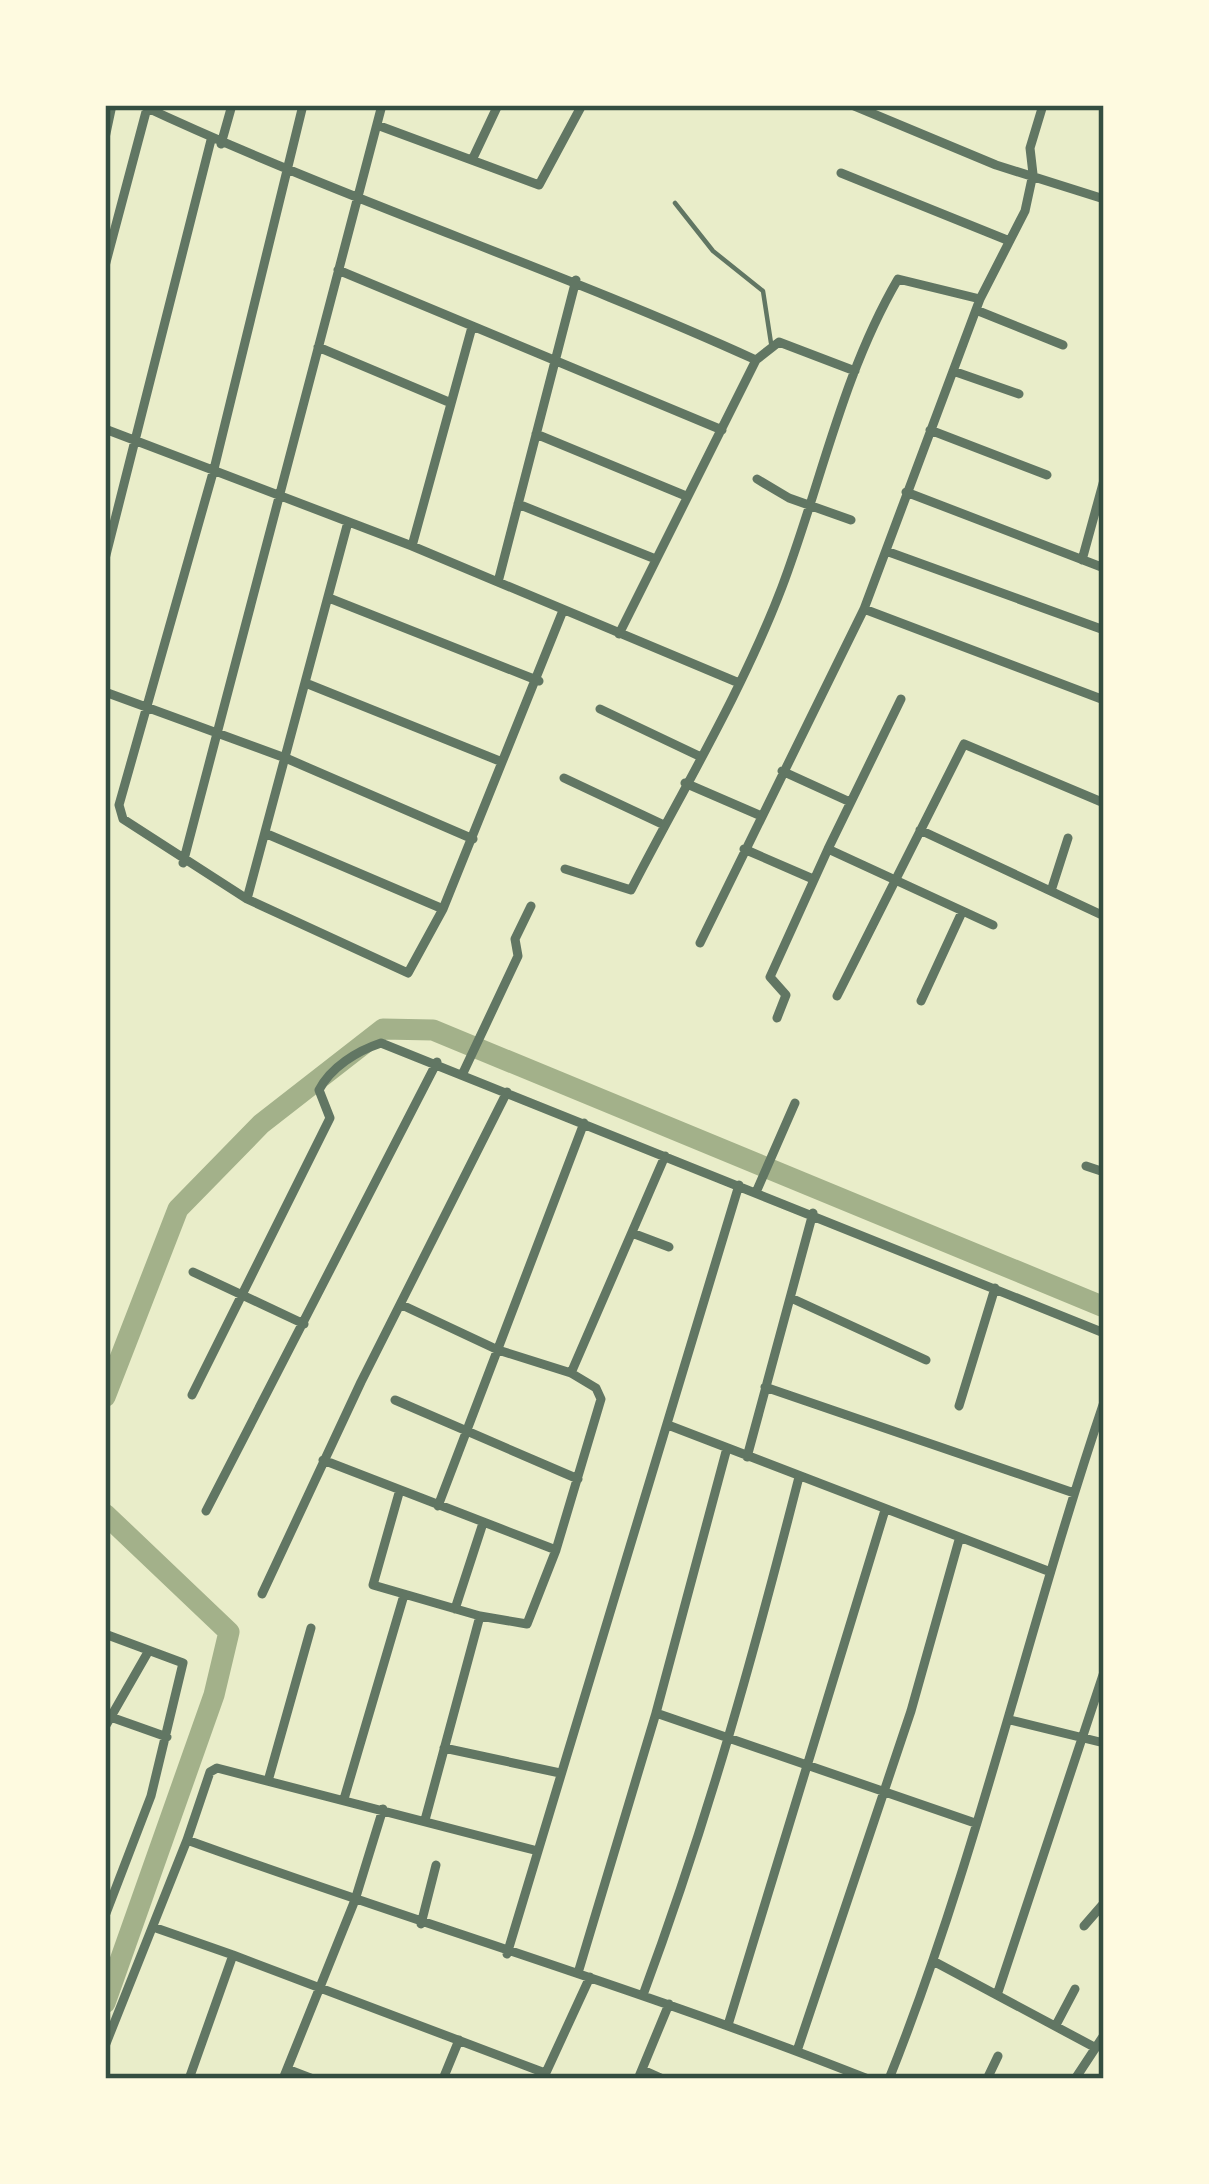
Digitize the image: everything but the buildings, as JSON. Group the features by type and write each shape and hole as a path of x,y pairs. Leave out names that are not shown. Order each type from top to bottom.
{"street":[{"path":"105,138 112,105"},
{"path":"105,559 216,142 232,105"},
{"path":"303,105 214,470 120,813 128,826 183,863 248,899 409,973 443,909 562,613"},
{"path":"183,863 382,105"},
{"path":"472,158 498,105"},
{"path":"377,125 539,185 582,105"},
{"path":"851,105 996,165 1104,199"},
{"path":"700,943 759,814 864,609 978,305 1006,240 1025,211 1033,174 1030,148 1043,105"},
{"path":"105,266 143,106 216,142 576,280 756,360"},
{"path":"841,173 1006,240"},
{"path":"338,270 722,430"},
{"path":"566,869 631,890 739,683 782,586 855,370 898,279 978,305 1064,345"},
{"path":"498,582 576,280"},
{"path":"412,546 472,327"},
{"path":"619,634 756,360 771,343 855,370"},
{"path":"318,347 451,403"},
{"path":"953,371 1019,394"},
{"path":"105,429 412,546 562,613 739,683"},
{"path":"930,430 1048,475"},
{"path":"536,434 686,496"},
{"path":"757,478 806,504 851,520"},
{"path":"1082,560 1104,480"},
{"path":"906,492 1104,568"},
{"path":"518,504 653,558"},
{"path":"248,899 348,522"},
{"path":"886,551 1104,630"},
{"path":"329,598 538,681"},
{"path":"864,609 1104,700"},
{"path":"308,684 502,762"},
{"path":"105,692 288,759 472,839"},
{"path":"777,1018 786,994 770,977 901,699"},
{"path":"600,709 700,756"},
{"path":"836,995 964,744 1104,803"},
{"path":"782,771 850,802"},
{"path":"564,778 664,825"},
{"path":"685,782 759,814"},
{"path":"920,830 1104,916"},
{"path":"267,834 443,909"},
{"path":"1051,890 1068,838"},
{"path":"744,849 813,879"},
{"path":"828,849 993,926"},
{"path":"463,1073 518,956 515,939 531,906"},
{"path":"921,1001 962,912"},
{"path":"192,1395 330,1118 319,1090 324,1080 361,1050 381,1043 409,1050 1104,1333"},
{"path":"206,1510 437,1062"},
{"path":"262,1594 323,1460 508,1091"},
{"path":"757,1190 795,1103"},
{"path":"438,1506 584,1123"},
{"path":"571,1373 665,1156"},
{"path":"1086,1166 1104,1172"},
{"path":"507,1954 534,1850 739,1185"},
{"path":"747,1457 813,1214"},
{"path":"632,1233 669,1247"},
{"path":"193,1272 304,1324"},
{"path":"958,1406 995,1288"},
{"path":"791,1298 926,1360"},
{"path":"399,1493 371,1580 377,1589 527,1624 556,1550 601,1399 596,1388 571,1373 498,1350 402,1304"},
{"path":"765,1388 1074,1493"},
{"path":"395,1400 578,1479"},
{"path":"889,2079 935,1962 1010,1720 1048,1571 1104,1402"},
{"path":"668,1425 1048,1571"},
{"path":"156,1928 460,2040 544,2076 584,1975 727,1448"},
{"path":"323,1460 556,1550"},
{"path":"643,1995 688,1880 731,1743 799,1477"},
{"path":"728,2025 884,1510"},
{"path":"454,1609 483,1523"},
{"path":"797,2051 884,1793 959,1540"},
{"path":"344,1799 404,1594"},
{"path":"425,1820 480,1616"},
{"path":"268,1781 311,1628"},
{"path":"105,1634 183,1663 141,1826 105,1916"},
{"path":"148,1652 106,1720 167,1737"},
{"path":"997,1995 1104,1672"},
{"path":"656,1714 975,1822"},
{"path":"1010,1720 1104,1743"},
{"path":"444,1748 560,1773"},
{"path":"105,2046 156,1928 213,1768 534,1850"},
{"path":"314,2079 285,2074 355,1900 383,1809"},
{"path":"187,1840 507,1954 669,2004 868,2079"},
{"path":"421,1924 436,1865"},
{"path":"1084,1927 1104,1903"},
{"path":"189,2079 233,1955"},
{"path":"935,1962 1096,2048"},
{"path":"1056,2025 1076,1989"},
{"path":"663,2079 640,2074 669,2004"},
{"path":"1075,2079 1104,2035"},
{"path":"443,2079 460,2040"},
{"path":"987,2079 998,2056"}],"lane":[{"path":"675,202 713,251 763,291 770,304 771,343"}],"waterway":[{"path":"105,1397 178,1209 261,1124 383,1029 433,1030 1104,1307"},
{"path":"105,1514 229,1632 214,1695 105,2003"}]}
